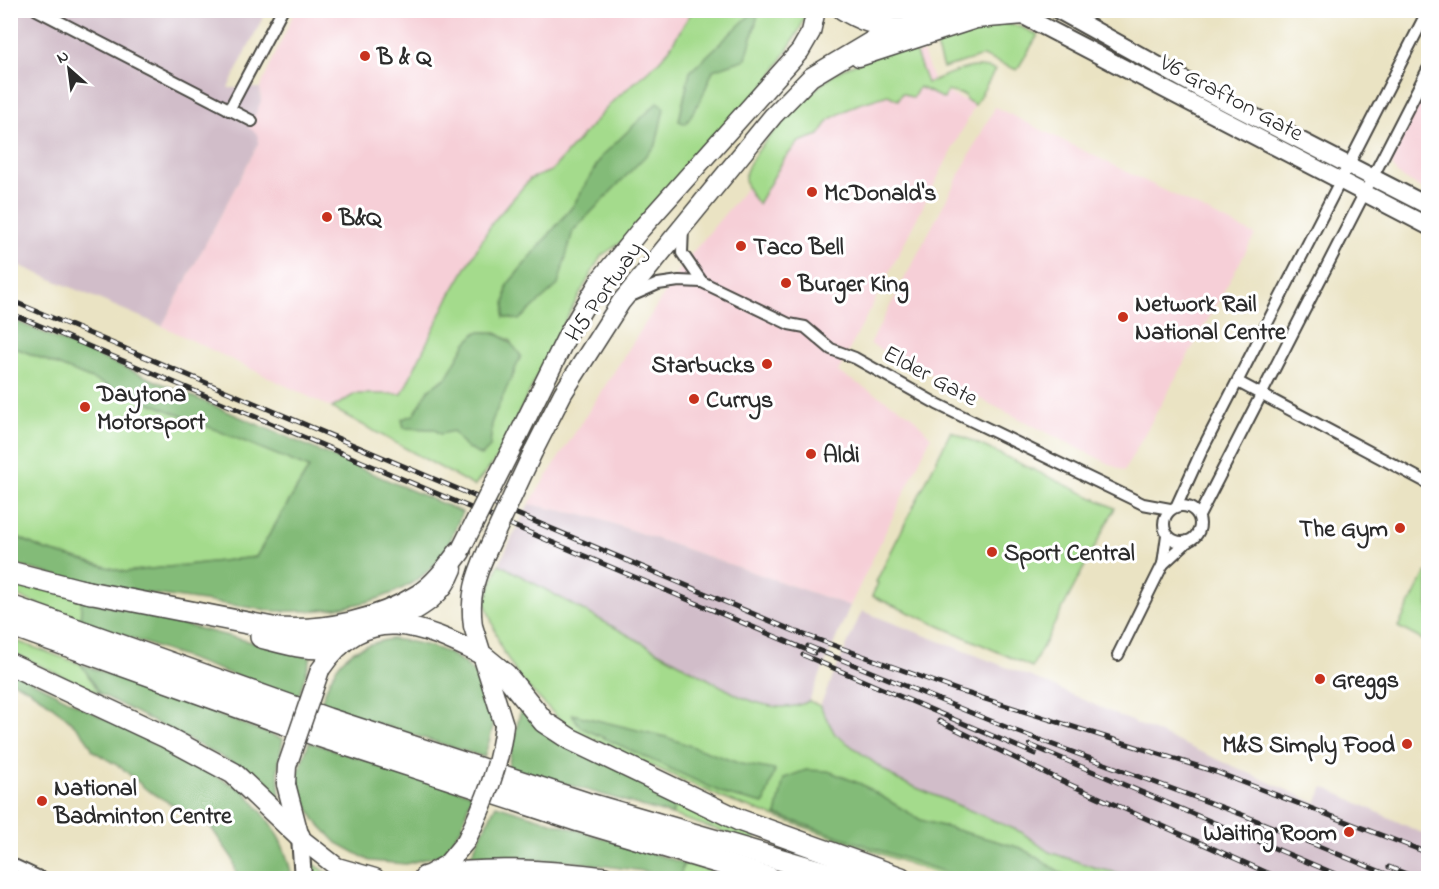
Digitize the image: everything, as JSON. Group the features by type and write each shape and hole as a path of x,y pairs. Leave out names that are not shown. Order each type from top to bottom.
{"highway":[{"path":"78,590 278,629 309,631 365,618 394,608 420,594 437,579 460,551"},
{"path":"10,572 305,649 321,650 339,645"},
{"path":"10,606 350,726 586,803 844,879"},
{"path":"10,625 319,736 579,821 770,879"},
{"path":"484,656 506,675 544,722 570,740 739,820 901,879"},
{"path":"10,664 166,737 233,773 300,837"},
{"path":"422,878 470,870 511,870 604,879"}],"main road":[{"name":"H5 Portway","path":"389,625 440,593 450,577 460,551 568,334 602,277 641,229 800,51 811,32 816,10"},
{"path":"842,10 858,21 904,31"},
{"name":"H5 Portway","path":"422,878 447,864 466,841 490,785 502,749 504,725 473,626 471,596 475,577 563,393 621,302 773,116 811,77 834,62 904,31 941,19 1019,13"},
{"path":"375,879 337,867 300,837 286,784 287,766 320,670 339,645 357,634 389,625 434,631 484,656"}],"street":[{"path":"37,10 252,121"},
{"path":"229,110 282,10"},
{"name":"V6 Grafton Gate","path":"1058,10 1311,146 1426,204"},
{"path":"1163,564 1165,531 1173,507 1428,10"},
{"name":"V6 Grafton Gate","path":"1019,13 1421,223"},
{"path":"1118,655 1163,564 1199,529 1199,516 1428,69"},
{"name":"Elder Gate","path":"683,224 682,253 702,282"},
{"name":"Elder Gate","path":"621,302 658,284 679,280 702,282 789,324 805,327 831,349 855,358 937,404 1143,504 1173,507"},
{"path":"1238,382 1428,483"},
{"name":"Elder Gate","path":"1143,504 1165,531"},
{"path":"1173,507 1186,505 1199,516"},
{"path":"1165,531 1180,542 1188,541"},
{"path":"300,837 303,879"},
{"path":"10,863 42,879"}],"shaded area":[{"path":"11,11 266,11 228,88 260,88 261,101 249,128 258,134 258,144 162,326 11,262"},
{"path":"295,11 692,11 668,51 656,64 613,101 551,171 530,179 448,299 402,394 355,394 332,408 162,326 258,144 248,128 261,101 260,88"},
{"path":"923,52 936,88 975,105 838,372 911,415 931,437 850,606 596,518 529,504 686,260 808,115 855,79"},
{"path":"1428,77 1428,193 1397,174 1390,161 1391,150"},
{"path":"995,107 1255,235 1124,471 870,344"},
{"path":"529,504 596,518 850,606 809,701 802,705 780,707 762,705 739,696 499,564"},
{"path":"862,611 1034,678 1316,803 1324,787 1428,836 1428,878 1139,878 1096,868 1049,852 1020,832 898,780 835,734 820,706"}],"green space":[{"path":"692,11 806,11 800,29 756,102 641,229 601,256 560,330 495,461 474,486 332,408 355,394 402,394 448,299 492,223 530,179 551,171 613,101 668,51","holes":["708,56 746,59 713,70 702,97 685,123 679,120 690,72","602,156 613,188 573,231 504,317 507,285 573,206","477,332 494,332 511,341 514,374 503,390 492,421 490,447 464,446 453,431 440,434 434,429 404,428 402,419 414,415 429,389 446,378 466,343"]},
{"path":"750,15 758,15 746,59 713,70 702,97 686,124 679,121 690,72"},
{"path":"999,23 1019,26 1038,35 1017,70 983,56 943,68 934,40"},
{"path":"912,43 927,83 969,68 995,70 975,105 966,100 965,95 947,91 944,99 919,87 913,98 902,93 898,100 888,95 856,105 830,119 819,135 799,142 784,159 758,204 746,185 746,172 761,146 788,115 843,69"},
{"path":"658,102 664,108 656,145 573,231 558,285 519,320 504,317 507,285 573,206 602,156"},
{"path":"11,319 462,512 443,554 428,571 389,595 343,607 297,611 275,611 97,586 11,564 11,534 45,550 125,572 256,557 309,468 11,346"},
{"path":"477,332 497,334 507,340 521,356 492,421 490,447 481,456 464,446 453,431 440,434 434,429 404,428 402,419 414,415 429,389 446,378 466,343"},
{"name":"Daytona Motorsport","path":"11,346 309,468 256,557 125,572 45,550 11,534"},
{"name":"Sport Central","path":"951,431 1115,508 1032,667 872,596 878,583 876,582"},
{"path":"499,564 739,696 774,706 792,707 809,701 820,706 835,734 898,780 1021,832 1049,852 1096,868 1139,878 950,878 727,800 567,727 520,679 501,648 485,602"},
{"path":"1426,572 1428,573 1428,643 1398,627"},
{"path":"10,579 82,599 80,620 11,594"},
{"path":"82,599 311,657 298,698 80,620"},
{"path":"10,639 81,664 100,694 11,652"},
{"path":"390,639 435,648 461,661 472,671 488,698 493,718 492,733 484,757 320,706 336,668 343,660 361,648"},
{"path":"81,664 283,739 278,768 280,800 245,769 100,694"},
{"path":"10,670 243,790 275,830 285,852 292,878 237,878 233,859 210,826 147,790 122,768 93,751 80,731 58,710 33,692 11,681"},
{"path":"521,708 676,798 672,815 508,767"},
{"path":"572,714 666,737 741,764 775,770 764,804 727,795 580,727"},
{"path":"309,742 472,794 461,829 443,854 406,864 370,861 337,843 315,820 301,793 297,776"},
{"path":"806,770 828,771 861,784 921,820 1021,848 1070,878 962,878 776,815 784,778"},
{"path":"676,798 756,831 754,842 672,815"},
{"path":"496,805 684,863 680,876 568,861 470,857"},
{"path":"312,863 335,878 312,878"},
{"path":"684,863 737,878 680,876"}],"railway":[{"path":"10,300 794,631 963,692 1216,772 1428,853"},
{"path":"10,313 814,653"},
{"path":"808,646 1013,730 1243,815 1396,878"},
{"path":"803,655 1035,754"},
{"path":"939,721 1062,781 1279,878"},
{"path":"1030,745 1345,878"},
{"path":"1389,867 1417,878"}],"place":[{"name":"B & Q","path":"365,56"},
{"name":"McDonald's","path":"812,192"},
{"name":"B&Q","path":"327,217"},
{"name":"Taco Bell","path":"741,246"},
{"name":"Burger King","path":"786,283"},
{"name":"Network Rail National Centre","path":"1123,317"},
{"name":"Starbucks","path":"767,364"},
{"name":"Currys","path":"694,399"},
{"name":"Daytona Motorsport","path":"85,407"},
{"name":"Aldi","path":"811,454"},
{"name":"The Gym","path":"1400,528"},
{"name":"Sport Central","path":"992,552"},
{"name":"Greggs","path":"1320,679"},
{"name":"M&S Simply Food","path":"1407,744"},
{"name":"National Badminton Centre","path":"42,801"},
{"name":"Waiting Room","path":"1349,832"}]}
